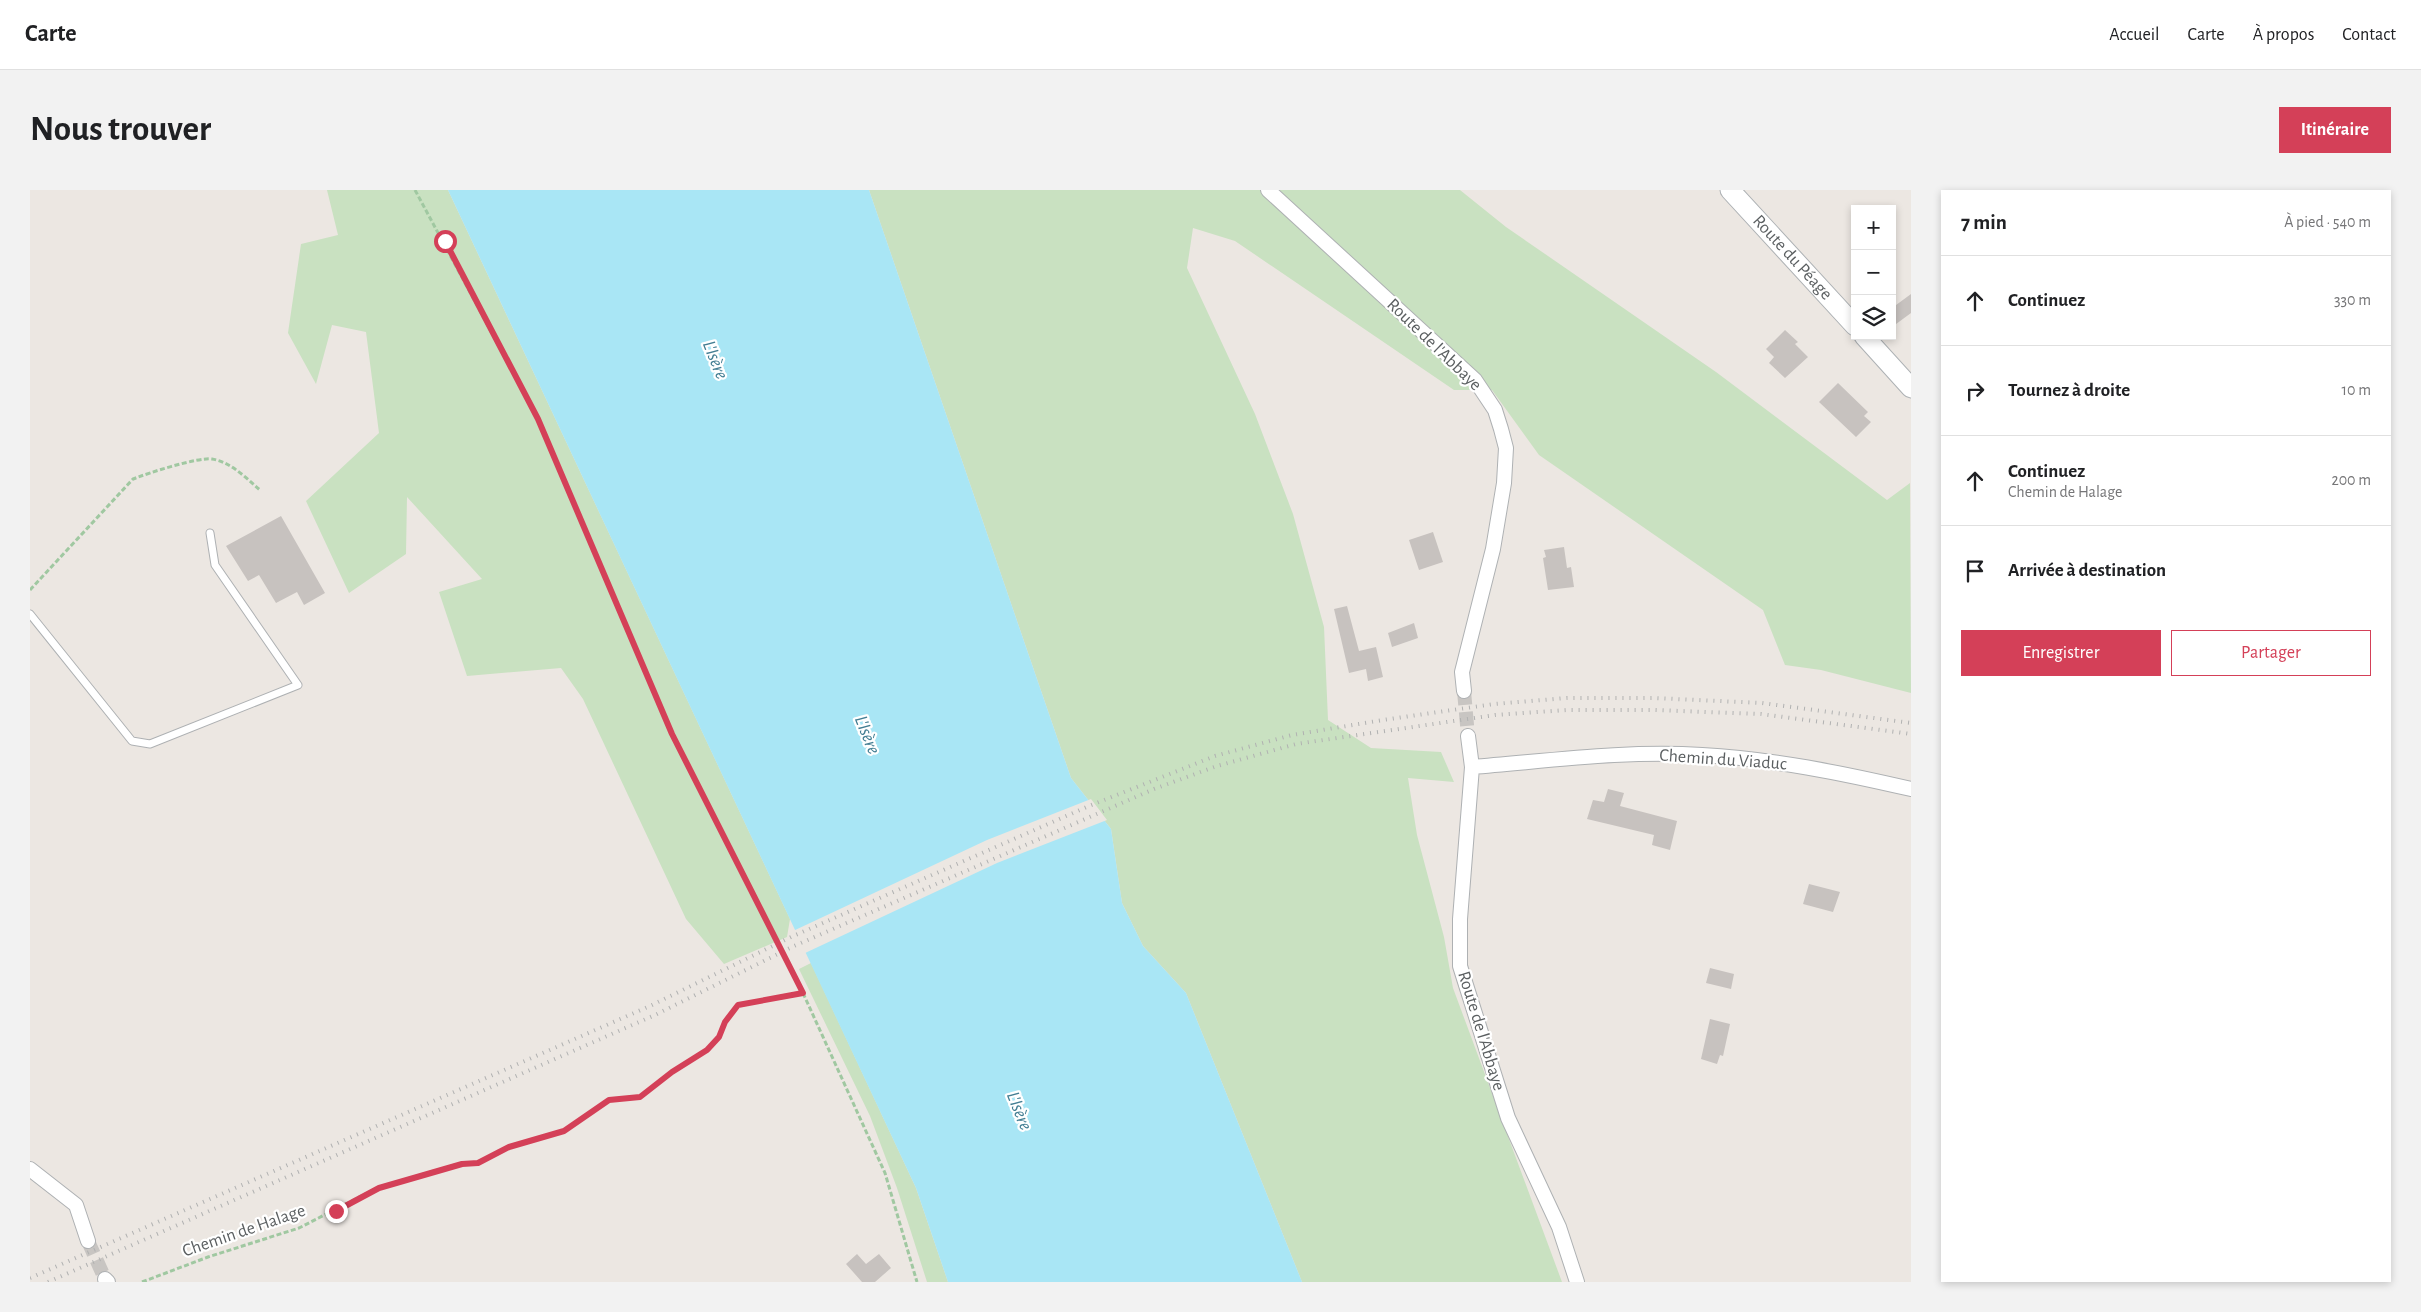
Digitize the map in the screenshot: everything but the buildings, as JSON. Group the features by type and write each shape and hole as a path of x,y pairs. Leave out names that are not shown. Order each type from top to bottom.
{"street":[{"name":"Route de l'Abbaye","path":"1268,190 1475,380 1495,410 1506,448 1504,483 1493,549 1462,672 1464,692"},
{"name":"Route du Péage","path":"1730,190 1851,322"},
{"path":"1868,340 1911,388"},
{"name":"Route de l'Abbaye","path":"1468,736 1472,767 1460,919 1460,966 1508,1118 1559,1227 1577,1282"},
{"name":"Chemin du Viaduc","path":"1472,767 1646,754 1702,755 1820,768 1911,789"},
{"path":"30,1169 76,1205 88,1240"}],"lane":[{"path":"30,614 132,741 150,744 298,685 214,565 210,533"}],"path":[{"path":"415,190 538,419 672,734 803,993 885,1173 917,1282"},
{"path":"30,590 133,479 156,470 211,459 239,471 260,490"},
{"name":"Chemin de Halage","path":"142,1282 208,1257 299,1228 379,1188 462,1164 478,1163 509,1147 564,1131 609,1100 640,1097 672,1072 707,1050 719,1037 725,1022 738,1005 803,993"}],"green space":[{"path":"327,190 448,190 790,919 787,937 724,964 686,919 583,699 561,668 467,676 439,592 482,579 407,497 406,554 349,593 306,501 379,433 366,332 332,325 316,384 288,333 301,244 338,235"},
{"path":"869,190 1460,190 1506,227 1716,372 1887,500 1910,483 1911,693 1821,670 1785,665 1763,610 1539,455 1492,390 1454,390 1235,241 1193,228 1187,268 1255,414 1293,514 1324,627 1328,720 1371,748 1441,752 1454,782 1408,778 1417,835 1444,937 1453,988 1562,1282 1302,1282 1186,993 1143,946 1122,903 1111,829 1071,778"},
{"path":"811,963 916,1188 948,1282 927,1282 897,1188 870,1116 799,969"}],"water":[{"name":"L'Isère","path":"448,190 869,190 1071,778 1111,829 1122,903 1143,946 1186,993 1302,1282 948,1282 916,1188"}],"pier":[{"path":"1091,799 1107,820 997,863 803,954 793,931 987,840"}],"tunnel":[{"path":"1464,691 1468,736"},
{"path":"88,1241 105,1279"}],"railway":[{"path":"30,1278 650,1006 791,937 1089,806 1215,756 1292,735 1383,720 1494,704 1567,698 1654,698 1762,703 1911,723"},
{"path":"48,1282 655,1015 794,946 1154,789 1217,766 1296,744 1495,715 1567,710 1654,710 1761,714 1911,734"}],"route":[{"path":"336,1211 379,1188 462,1164 478,1163 509,1147 564,1131 609,1100 640,1097 672,1072 707,1050 719,1037 725,1022 738,1005 803,993 672,734 538,419 445,241"}]}
